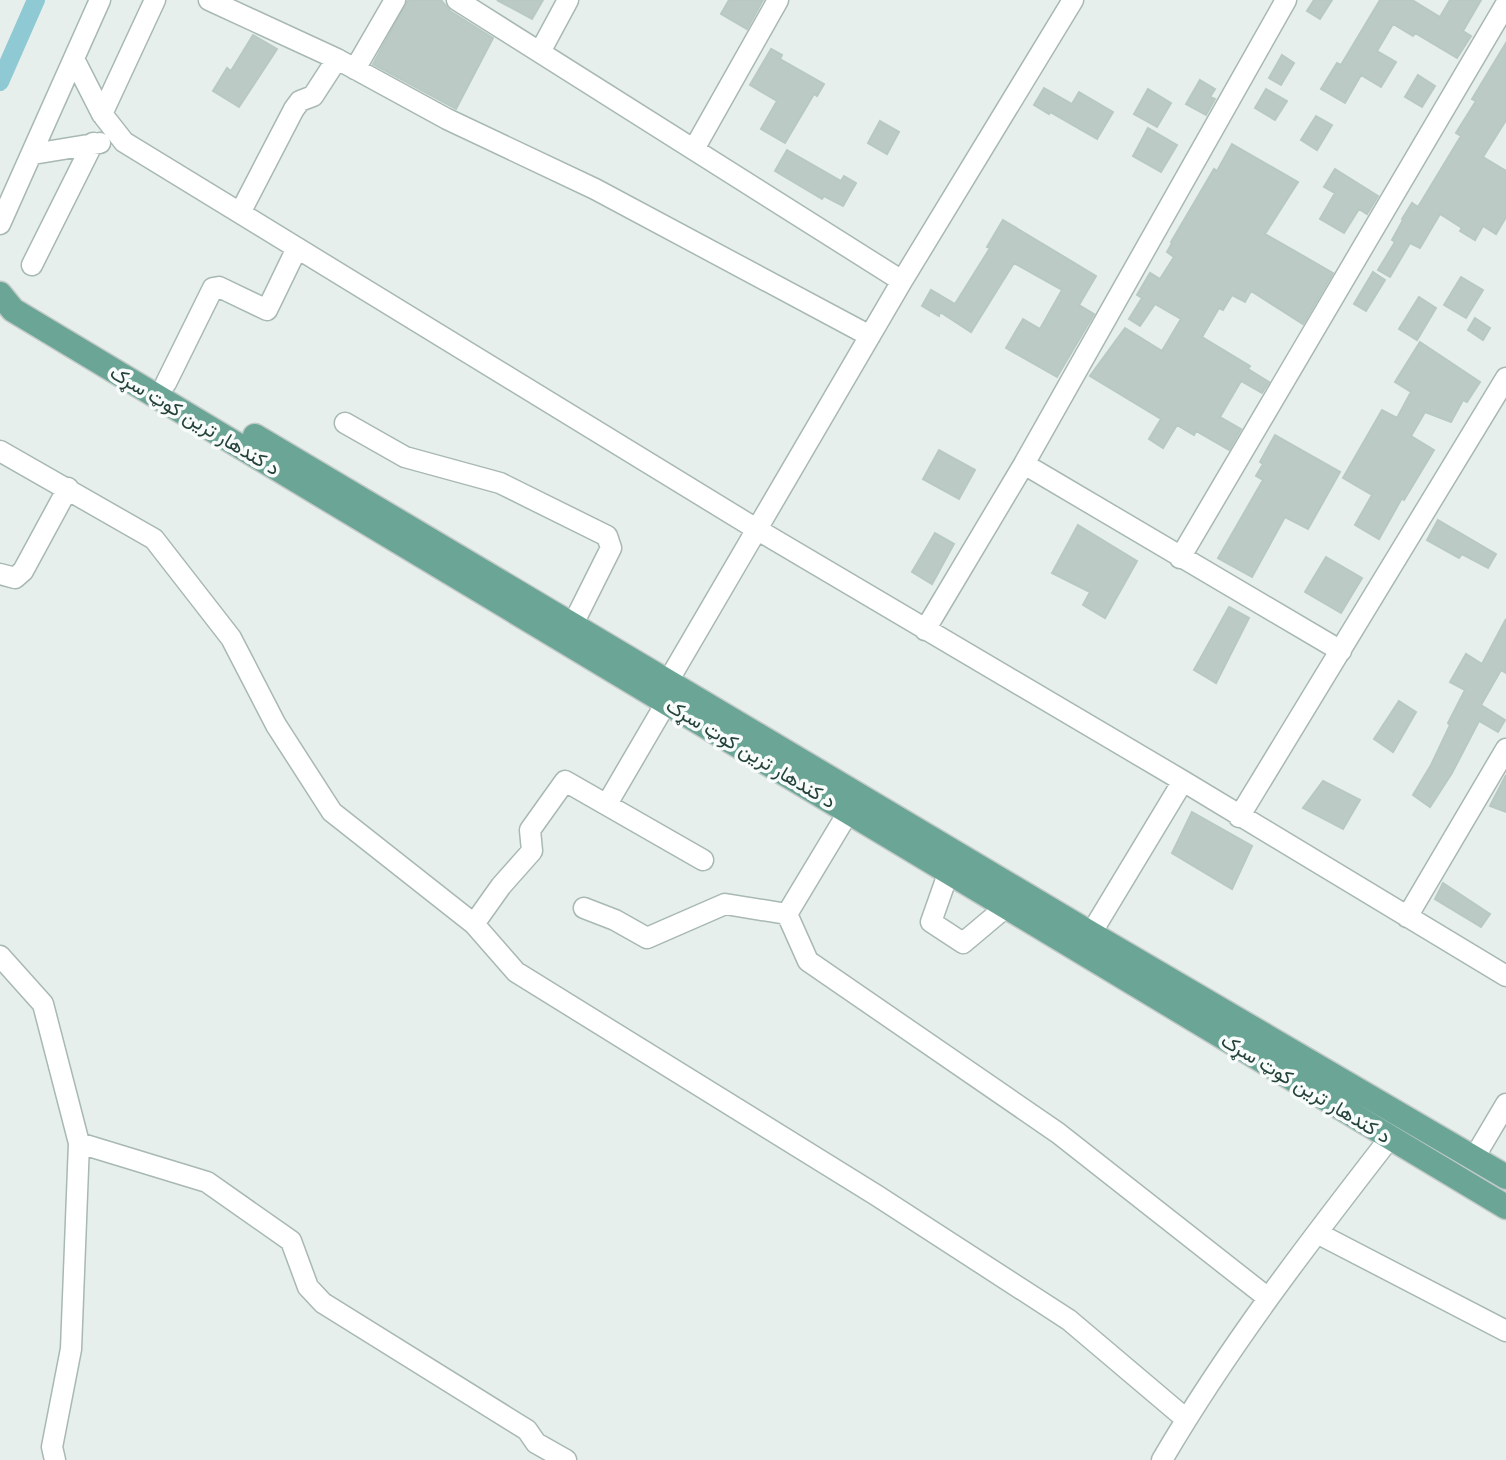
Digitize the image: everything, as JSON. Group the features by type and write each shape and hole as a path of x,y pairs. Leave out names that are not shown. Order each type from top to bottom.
{"main road":[{"name":"د کندهار ترين کوټ سړک","path":"0,288 23,297 572,626 667,693 849,811 1007,906 1086,942 1389,1139 1506,1207"},
{"name":"د کندهار ترين کوټ سړک","path":"0,294 13,310 1086,942 1506,1177"}],"street":[{"path":"0,224 100,0"},
{"path":"102,114 155,0"},
{"path":"209,0 346,64 447,119 595,189 870,336"},
{"path":"240,213 294,109 300,101 313,96 346,64 395,0"},
{"path":"457,0 902,281"},
{"path":"540,52 568,0"},
{"path":"694,149 778,0"},
{"path":"607,804 758,530 870,336 1073,0"},
{"path":"925,630 1024,464 1286,0"},
{"path":"1180,558 1506,4"},
{"path":"74,59 102,114 124,142 758,530 1506,976"},
{"path":"33,154 93,143 124,142"},
{"path":"32,265 93,143"},
{"path":"166,383 213,288 219,287 267,310 297,248"},
{"path":"1239,817 1506,378"},
{"path":"345,423 405,457 500,483 607,536 611,548 572,626"},
{"path":"0,451 154,539 231,638 276,725 332,812 474,924 516,972 876,1195 1069,1320 1186,1419"},
{"path":"1024,464 1341,651"},
{"path":"0,574 15,578 23,571 68,488"},
{"path":"1407,917 1506,749"},
{"path":"474,924 501,886 532,851 530,830 565,781 703,860"},
{"path":"1086,942 1183,781"},
{"path":"787,914 849,811"},
{"path":"949,871 931,922 963,943 1007,906"},
{"path":"584,908 615,920 647,938 725,904 787,914"},
{"path":"787,914 808,961 1058,1133 1268,1298"},
{"path":"0,956 43,1004 79,1143 71,1349 52,1447 55,1460"},
{"path":"1474,1158 1506,1104"},
{"path":"1162,1460 1268,1298 1389,1139"},
{"path":"79,1143 207,1182 291,1241 308,1287 323,1303 527,1430 532,1452 566,1460"},
{"path":"1317,1233 1506,1331"}],"building":[{"path":"408,0 441,0 450,11 493,38 456,109 373,64"},
{"path":"497,0 543,0 532,19"},
{"path":"729,0 763,0 747,29 721,14"},
{"path":"1314,0 1332,0 1320,19 1307,11"},
{"path":"1380,0 1412,0 1440,17 1450,0 1481,0 1463,31 1471,36 1457,58 1393,24 1377,51 1396,62 1381,87 1361,75 1345,103 1321,89 1337,63 1341,65"},
{"path":"253,35 277,49 239,107 213,91 227,68 231,71"},
{"path":"1506,43 1506,120 1483,157 1506,171 1506,217 1496,234 1483,226 1475,240 1440,214 1420,248 1410,243 1390,277 1378,270 1395,242 1392,240 1402,219 1412,203 1418,207 1461,136 1456,133 1476,101 1472,99"},
{"path":"771,49 782,55 780,59 824,84 817,96 814,94 785,143 761,129 777,101 750,85"},
{"path":"1282,55 1294,63 1281,85 1269,78"},
{"path":"1418,75 1435,86 1422,107 1405,97"},
{"path":"1200,80 1215,89 1210,97 1215,99 1206,115 1186,104"},
{"path":"1044,88 1072,104 1079,92 1113,112 1097,139 1034,105"},
{"path":"1148,89 1171,103 1157,127 1134,114"},
{"path":"1266,89 1287,101 1275,120 1255,108"},
{"path":"1316,116 1332,125 1317,150 1301,140"},
{"path":"880,121 899,132 887,154 868,143"},
{"path":"1148,128 1177,145 1161,172 1133,156"},
{"path":"1232,144 1298,182 1265,234 1333,273 1303,324 1251,291 1245,302 1232,295 1223,310 1219,308 1202,337 1250,366 1248,369 1269,382 1262,393 1241,381 1220,417 1241,429 1229,450 1196,431 1194,435 1177,425 1163,448 1149,439 1161,419 1090,376 1125,328 1162,351 1181,319 1155,304 1140,326 1129,319 1142,298 1137,295 1150,273 1160,279 1174,257 1167,252 1171,242"},
{"path":"787,150 841,181 844,176 856,183 843,206 824,196 822,199 775,171"},
{"path":"1335,169 1378,196 1367,214 1359,209 1344,233 1320,219 1335,193 1324,187"},
{"path":"1003,220 1096,276 1079,305 1094,314 1057,377 1006,348 1023,319 1040,329 1062,290 1014,263 971,332 940,312 939,316 922,306 931,290 955,304 990,248 987,247"},
{"path":"1373,272 1385,280 1366,311 1354,304"},
{"path":"1461,277 1483,290 1466,318 1444,305"},
{"path":"1419,297 1436,308 1417,340 1399,329"},
{"path":"1475,318 1490,328 1483,340 1468,330"},
{"path":"1420,342 1480,382 1467,402 1463,400 1451,422 1425,412 1411,436 1434,450 1379,539 1355,525 1372,495 1343,478 1382,410 1397,418 1411,392 1395,382"},
{"path":"1275,435 1340,472 1308,529 1285,517 1252,577 1218,558 1263,480 1256,476"},
{"path":"939,450 975,470 959,499 923,479"},
{"path":"1438,520 1496,554 1488,568 1462,554 1459,558 1427,540"},
{"path":"1078,525 1137,561 1105,618 1083,605 1090,592 1052,573"},
{"path":"935,533 954,544 932,584 912,572"},
{"path":"1326,557 1362,578 1341,613 1305,592"},
{"path":"1229,607 1249,618 1216,683 1194,670"},
{"path":"1506,619 1506,673 1501,670 1481,705 1505,720 1498,732 1479,721 1430,807 1413,795 1431,765 1465,690 1450,682 1466,654 1482,664"},
{"path":"1399,701 1416,712 1393,752 1374,739"},
{"path":"1506,775 1506,812 1490,806"},
{"path":"1323,781 1360,800 1343,829 1303,808"},
{"path":"1192,812 1252,846 1232,889 1172,853"},
{"path":"1443,883 1490,914 1481,927 1435,899"}],"waterway":[{"path":"0,82 36,0"}]}
